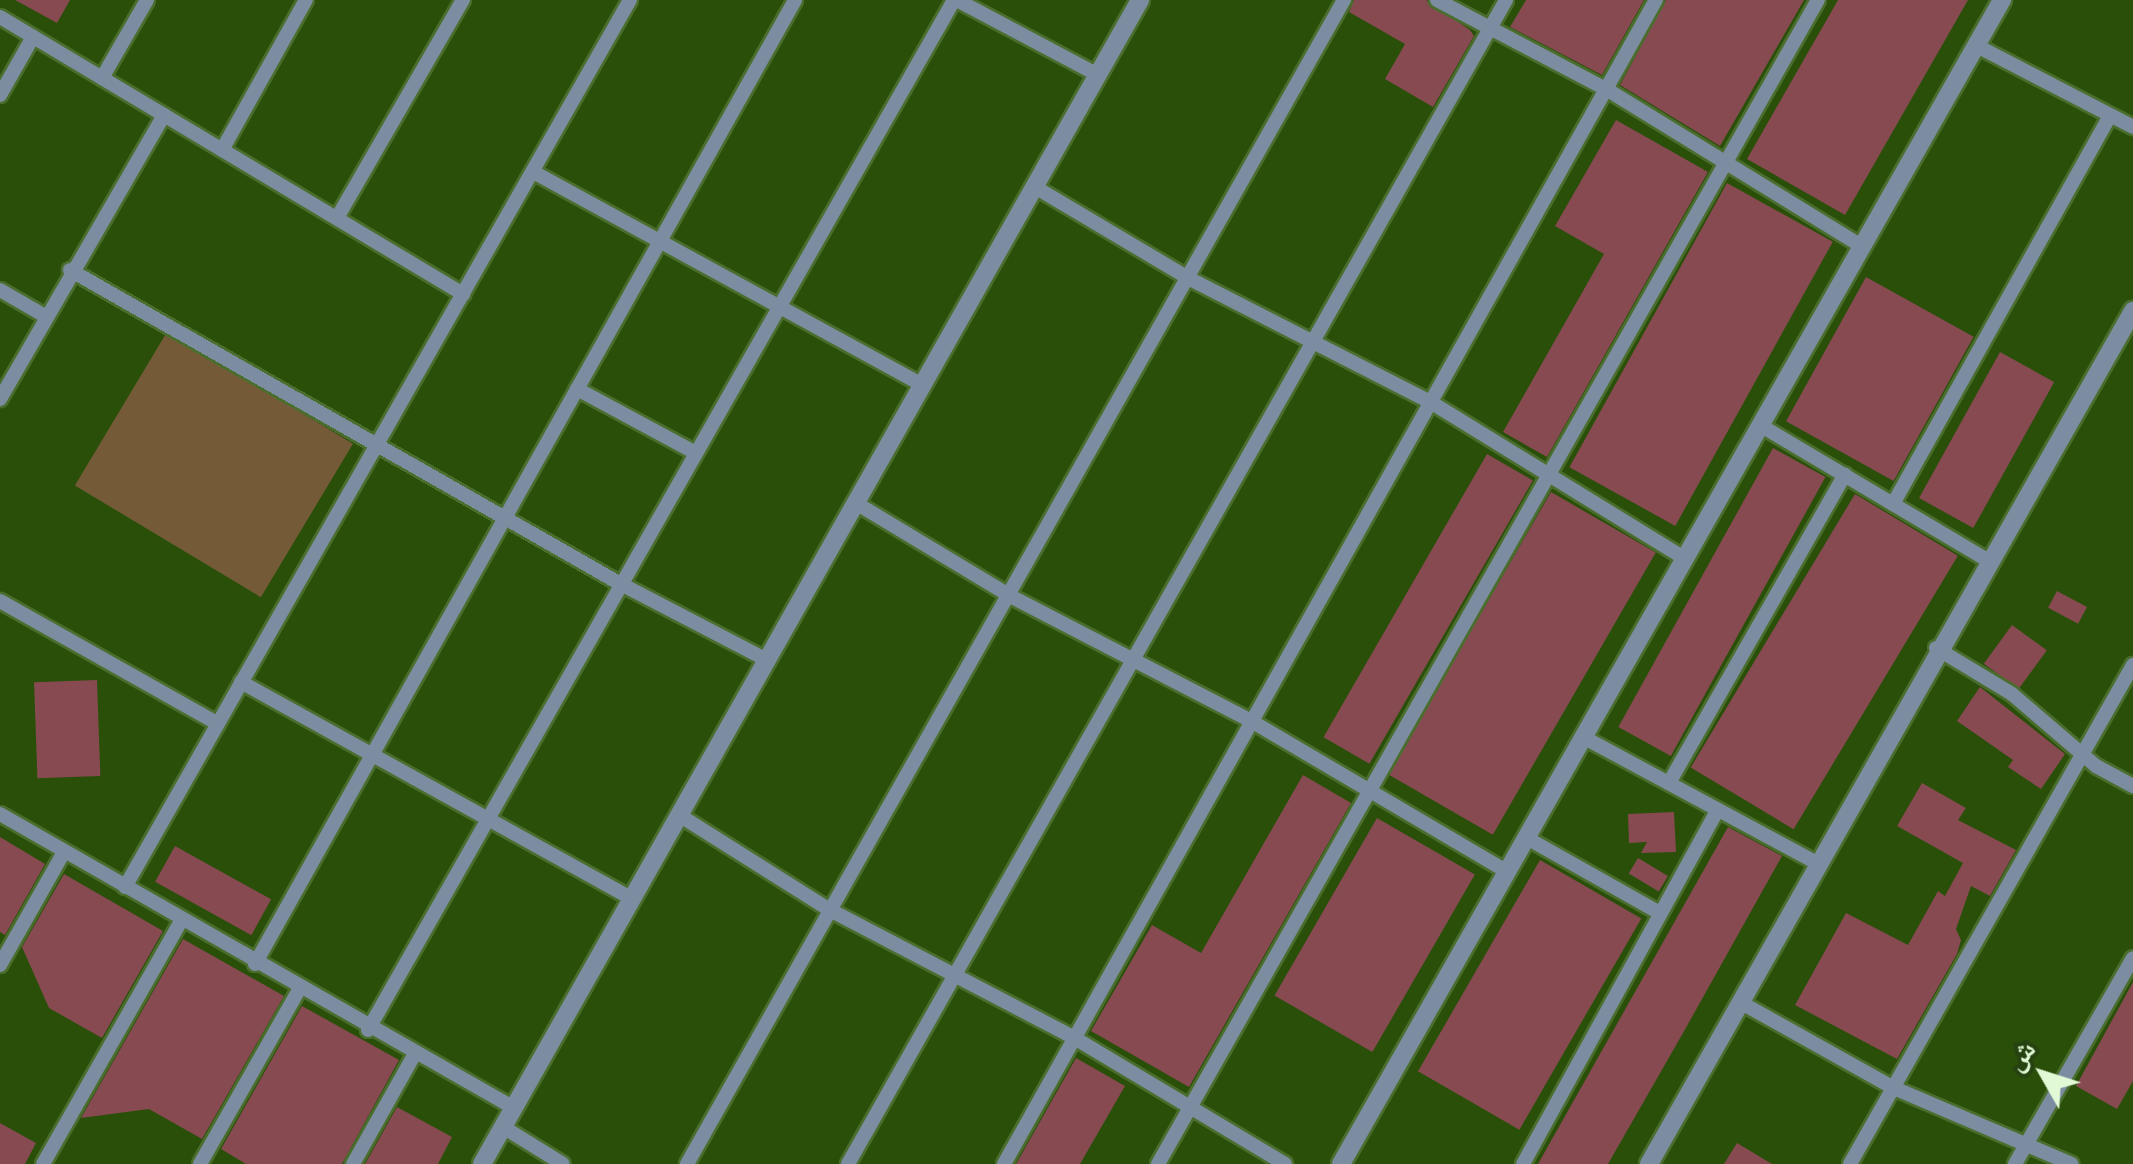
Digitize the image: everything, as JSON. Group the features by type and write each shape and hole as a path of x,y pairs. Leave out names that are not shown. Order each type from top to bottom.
{"street":[{"path":"102,78 146,0"},
{"path":"222,150 306,0"},
{"path":"336,218 463,0"},
{"path":"125,887 375,445 537,174 630,0"},
{"path":"255,964 795,0"},
{"path":"368,1030 775,309 955,0 1098,75"},
{"path":"482,1164 1140,0"},
{"path":"687,1164 1344,0"},
{"path":"1437,0 1606,89 1724,166 1860,245"},
{"path":"848,1164 1506,0"},
{"path":"1004,1164 1656,0"},
{"path":"1158,1164 1818,0"},
{"path":"1340,1164 2002,0"},
{"path":"0,18 463,294"},
{"path":"0,95 33,37"},
{"path":"1976,46 2133,127"},
{"path":"0,400 70,270 164,115"},
{"path":"1894,504 2110,115"},
{"path":"537,174 775,309 922,385"},
{"path":"1034,187 1188,278 1432,403 1547,479 1684,558"},
{"path":"70,270 619,583 767,660"},
{"path":"0,290 45,316"},
{"path":"1649,1164 1936,648 1990,562 2133,312"},
{"path":"577,389 694,452"},
{"path":"1760,425 1990,562"},
{"path":"1669,783 1845,476"},
{"path":"856,502 1010,596 1131,663 1253,722 1370,794 1506,870"},
{"path":"0,601 218,724"},
{"path":"1936,648 2084,750 2096,766 2133,786"},
{"path":"1850,1164 2133,665"},
{"path":"240,682 632,899"},
{"path":"1583,737 1819,864"},
{"path":"1523,1164 1718,810"},
{"path":"0,814 413,1056 514,1108"},
{"path":"680,815 830,910 953,978 1073,1037 1188,1110 1284,1164"},
{"path":"1525,837 1660,913"},
{"path":"0,965 64,852"},
{"path":"43,1164 182,921"},
{"path":"2015,1164 2133,958"},
{"path":"200,1164 300,990"},
{"path":"1740,1002 1894,1088 2028,1141 2071,1164"},
{"path":"353,1164 413,1056"},
{"path":"503,1128 563,1164"}],"shaded area":[{"path":"167,332 353,444 261,597 75,485"}],"building":[{"path":"15,0 70,0 57,23"},
{"path":"1354,0 1426,0 1470,30 1474,36 1433,107 1385,79 1405,44 1349,12"},
{"path":"1526,0 1644,0 1602,75 1510,27"},
{"path":"1666,0 1804,0 1720,146 1620,85"},
{"path":"1838,0 1968,0 1845,215 1747,159"},
{"path":"1616,120 1708,172 1547,457 1503,432 1604,254 1555,226"},
{"path":"1727,183 1833,242 1675,526 1569,467"},
{"path":"1866,277 1974,337 1894,481 1786,421"},
{"path":"2000,352 2054,382 1973,528 1919,498"},
{"path":"1773,448 1825,477 1671,756 1618,727"},
{"path":"1487,454 1533,480 1369,764 1324,737"},
{"path":"1551,492 1656,552 1493,835 1388,774"},
{"path":"1855,494 1958,556 1794,829 1691,767"},
{"path":"2057,591 2087,607 2078,624 2048,608"},
{"path":"2012,625 2047,650 2019,689 1984,664"},
{"path":"97,680 100,776 37,778 34,682"},
{"path":"1980,687 2065,754 2041,789 2008,767 2013,760 1957,721"},
{"path":"1303,775 1351,803 1189,1087 1091,1031 1152,925 1201,953"},
{"path":"1922,783 1966,808 1958,820 2016,850 1990,896 1971,886 1956,929 1961,940 1957,954 1897,1059 1795,1005 1846,913 1908,945 1938,891 1945,896 1963,863 1897,826"},
{"path":"1674,812 1676,852 1641,853 1647,842 1629,843 1628,814"},
{"path":"1377,818 1475,874 1372,1052 1274,996"},
{"path":"1728,827 1782,856 1683,1033 1608,1164 1538,1164"},
{"path":"0,837 45,864 5,935 0,932"},
{"path":"175,846 271,899 251,935 155,882"},
{"path":"1638,858 1668,876 1659,891 1629,873"},
{"path":"1540,860 1641,919 1519,1130 1418,1071"},
{"path":"64,874 163,931 102,1038 49,1008 22,947"},
{"path":"183,939 284,996 202,1139 149,1109 81,1118"},
{"path":"2133,982 2133,1081 2117,1109 2076,1086"},
{"path":"302,1006 399,1060 342,1164 246,1164 221,1149"},
{"path":"1076,1058 1125,1086 1080,1164 1016,1164"},
{"path":"397,1107 452,1137 438,1164 365,1164"},
{"path":"0,1123 36,1143 25,1164 0,1164"},
{"path":"1737,1143 1772,1164 1724,1164"}]}
